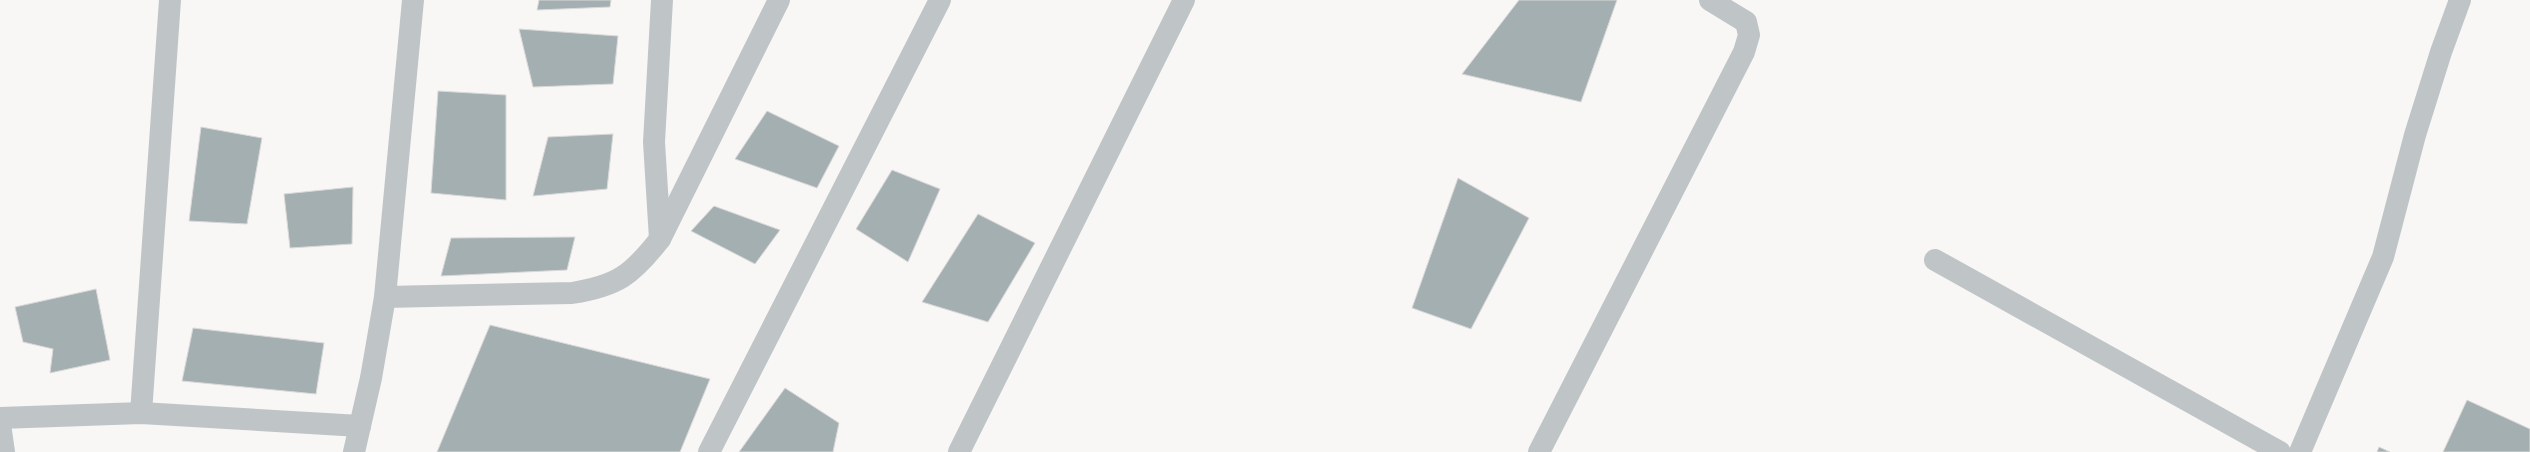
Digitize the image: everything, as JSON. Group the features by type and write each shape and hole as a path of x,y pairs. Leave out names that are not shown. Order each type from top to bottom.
{"street":[{"path":"141,412 170,0"},
{"path":"354,452 371,378 385,297 413,0"},
{"path":"660,239 654,142 662,0"},
{"path":"385,297 572,293 594,289 622,279 644,260 660,239 779,0"},
{"path":"709,452 940,0"},
{"path":"959,452 1184,0"},
{"path":"1539,452 1744,52 1749,35 1746,22 1710,0"},
{"path":"2300,452 2383,257 2415,134 2460,0"},
{"path":"1935,260 2280,452"},
{"path":"0,418 141,412 360,426"},
{"path":"0,424 4,452"}],"building":[{"path":"539,0 611,0 610,7 537,10"},
{"path":"1519,0 1617,0 1581,102 1462,74"},
{"path":"519,29 618,36 613,84 533,87"},
{"path":"438,91 506,95 506,200 431,193"},
{"path":"767,111 839,146 817,188 735,159"},
{"path":"201,127 262,138 247,224 189,221"},
{"path":"613,134 607,189 533,196 548,137"},
{"path":"892,170 940,189 908,262 856,229"},
{"path":"1458,178 1529,218 1471,329 1412,308"},
{"path":"353,187 352,244 290,248 284,194"},
{"path":"714,206 780,230 755,264 691,231"},
{"path":"978,214 1035,243 988,322 922,302"},
{"path":"575,237 567,270 441,276 451,238"},
{"path":"96,289 110,360 50,373 53,349 23,342 15,307"},
{"path":"490,325 710,379 680,452 437,452"},
{"path":"193,328 324,343 316,394 182,381"},
{"path":"785,388 839,423 833,452 739,452"},
{"path":"2467,400 2530,429 2530,452 2443,452"},
{"path":"2379,447 2390,452 2377,452"}]}
